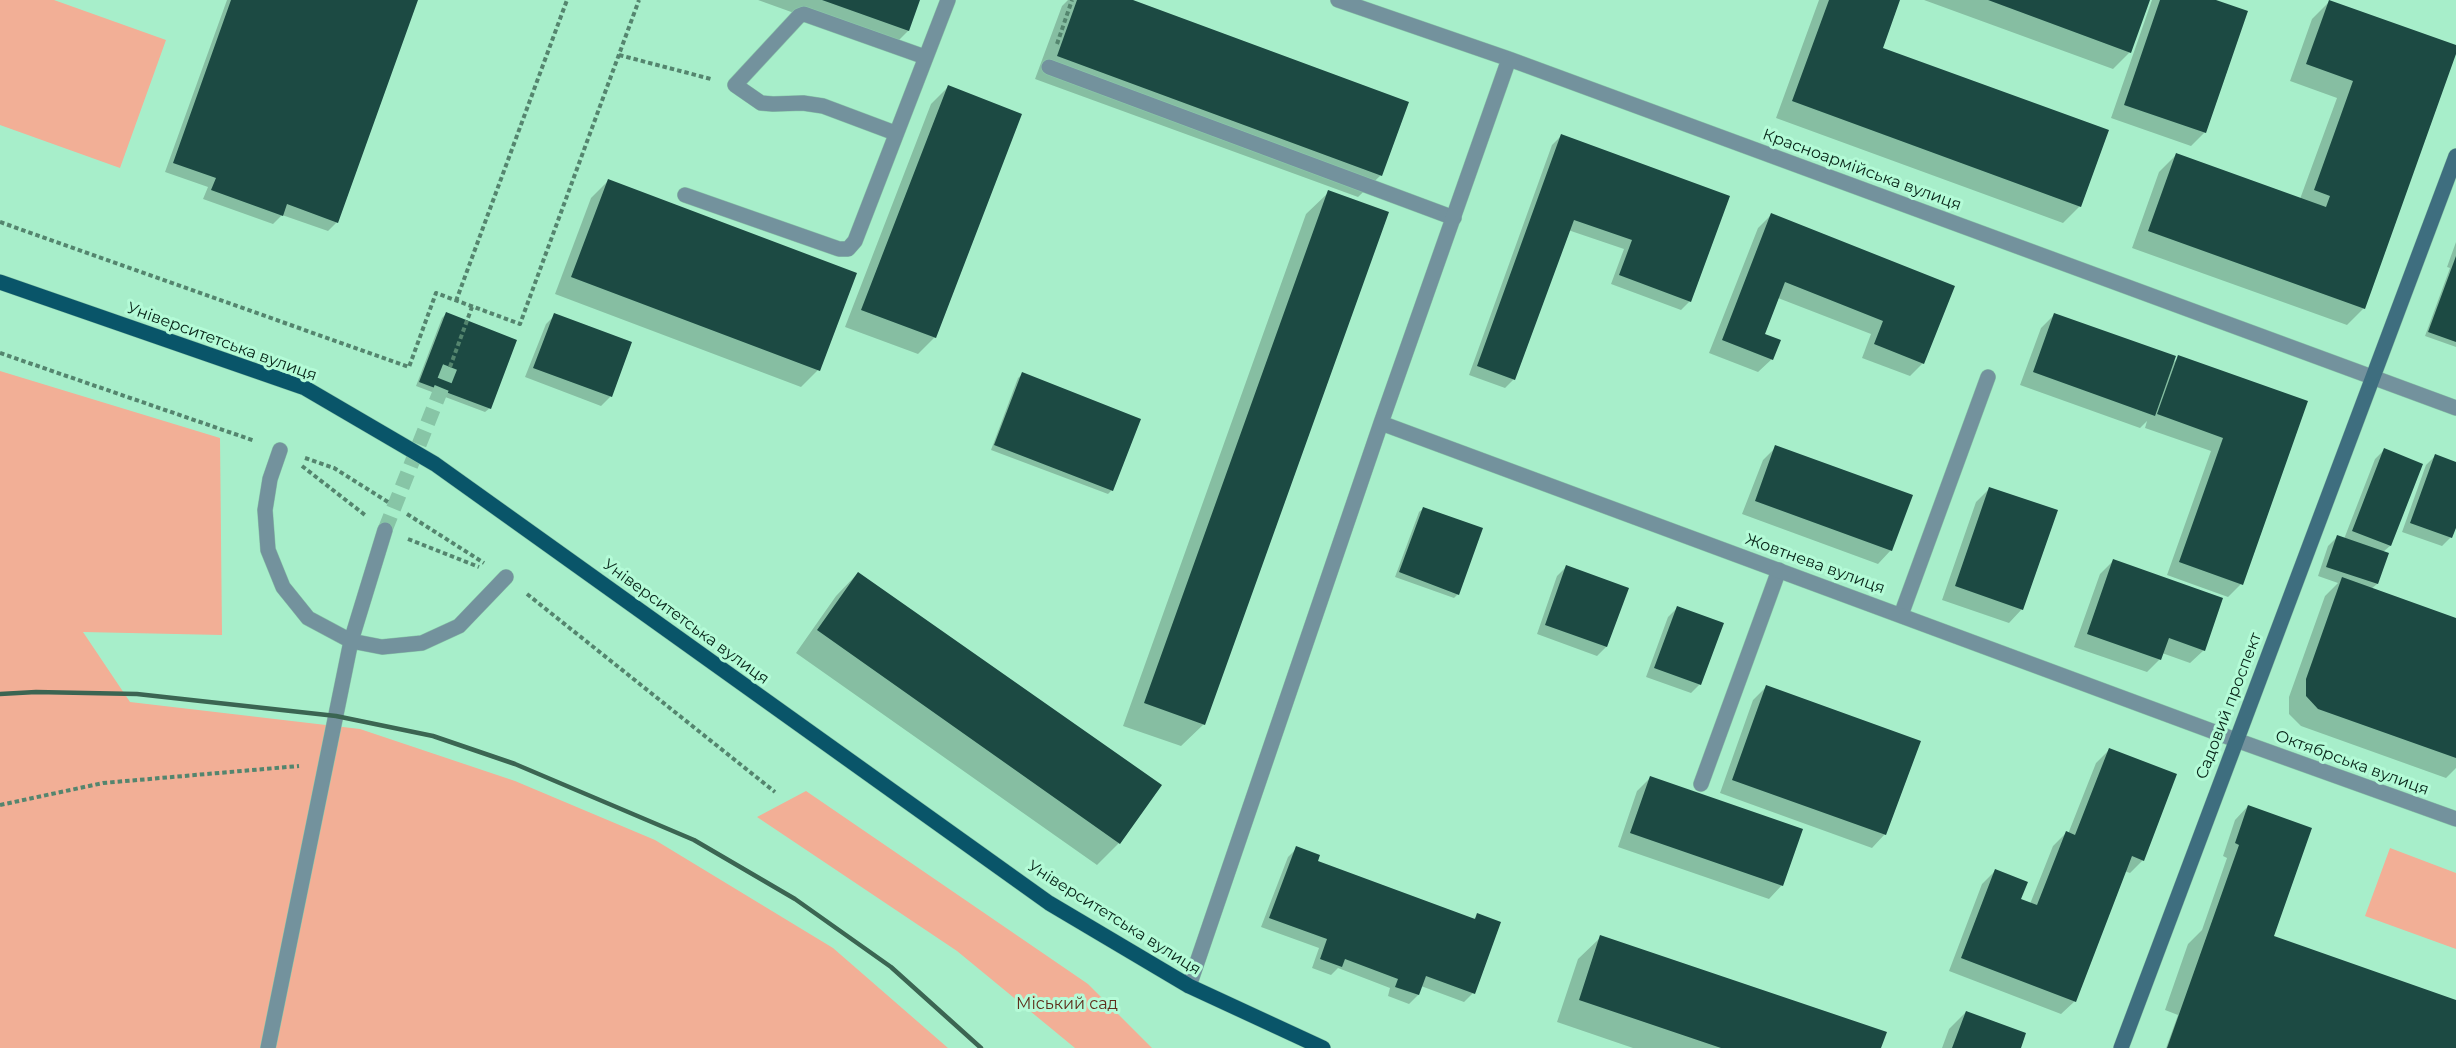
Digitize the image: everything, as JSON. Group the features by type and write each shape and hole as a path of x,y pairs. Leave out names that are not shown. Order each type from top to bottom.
{"main road":[{"name":"Університетська вулиця","path":"0,282 305,388 435,464 1049,903 1189,986 1323,1048"}],"street":[{"path":"685,195 839,249 848,249 855,240 948,0"},
{"name":"Красноармійська вулиця","path":"1338,0 1509,59 2456,408"},
{"path":"895,133 824,106 803,103 760,103 735,84 799,16 804,14 925,57"},
{"path":"1189,986 1381,423 1509,59"},
{"path":"1049,68 1454,218"},
{"name":"Садовий проспект","path":"2121,1048 2456,156"},
{"path":"1901,615 1988,377"},
{"name":"Жовтнева вулиця","path":"1381,423 2236,740"},
{"path":"280,450 270,479 265,510 268,550 283,587 308,618 351,641 382,647 422,642 459,626 506,577"},
{"path":"268,1048 351,641 385,530"},
{"path":"1701,784 1779,570"},
{"name":"Октябрська вулиця","path":"2236,740 2456,819"}],"path":[{"path":"456,301 567,0"},
{"path":"0,222 409,367 436,293 520,324 639,0"},
{"path":"1049,68 1072,0"},
{"path":"619,55 735,84"},
{"path":"450,367 472,307"},
{"path":"0,805 103,783 327,764"}],"green space":[{"path":"0,0 54,0 166,40 120,168 0,125"},
{"path":"0,371 220,438 222,635 83,632 130,702 360,729 515,781 655,840 833,948 948,1048 0,1048"},
{"name":"Міський сад","path":"806,791 1088,984 1152,1048 1075,1048 957,951 757,817"},
{"path":"2390,848 2456,873 2456,949 2365,916"}],"building":[{"path":"231,0 418,0 338,223 287,204 283,216 211,190 216,178 173,163"},
{"path":"822,0 920,0 909,31"},
{"path":"1077,0 1133,0 1409,102 1382,176 1057,56"},
{"path":"1829,0 1900,0 1883,48 2109,130 2081,207 1792,101"},
{"path":"1988,0 2150,0 2131,53"},
{"path":"2160,0 2216,0 2248,11 2206,133 2124,105"},
{"path":"2329,0 2456,45 2456,54 2365,309 2148,231 2176,153 2326,207 2330,196 2314,190 2353,81 2306,64"},
{"path":"948,85 1022,114 936,338 861,310"},
{"path":"1561,134 1730,196 1691,302 1619,275 1632,240 1574,220 1515,380 1477,366"},
{"path":"608,179 857,273 820,371 571,277"},
{"path":"1328,190 1389,212 1205,725 1144,703"},
{"path":"1771,213 1955,286 1924,364 1874,344 1883,321 1785,282 1765,334 1781,340 1773,360 1722,340"},
{"path":"2456,256 2456,342 2428,332"},
{"path":"446,312 517,340 491,409 419,382"},
{"path":"554,313 632,342 612,397 533,368"},
{"path":"2054,313 2176,356 2155,416 2033,372"},
{"path":"2178,355 2308,401 2243,585 2179,562 2223,438 2157,414"},
{"path":"1022,372 1141,419 1113,491 994,445"},
{"path":"1775,445 1913,495 1892,551 1755,501"},
{"path":"2384,448 2423,464 2391,546 2352,531"},
{"path":"2435,454 2456,462 2456,528 2452,538 2410,523"},
{"path":"1989,487 2058,510 2023,610 1955,586"},
{"path":"1423,507 1483,528 1459,595 1399,572"},
{"path":"2337,535 2389,553 2378,584 2326,567"},
{"path":"2113,559 2223,598 2205,651 2169,638 2161,660 2087,634"},
{"path":"1566,565 1629,588 1607,647 1545,625"},
{"path":"858,572 1162,785 1120,844 817,630"},
{"path":"2342,577 2456,618 2456,758 2318,709 2306,696 2306,679"},
{"path":"1677,606 1724,623 1701,685 1654,668"},
{"path":"1766,685 1921,741 1886,835 1732,780"},
{"path":"2109,748 2177,774 2144,861 2132,856 2076,1002 1961,958 1995,869 2028,882 2021,899 2037,905 2066,831 2075,835"},
{"path":"1650,776 1803,829 1783,886 1630,833"},
{"path":"2248,805 2312,828 2274,936 2456,1000 2456,1048 2167,1048 2239,845 2235,843"},
{"path":"1296,846 1320,855 1318,861 1475,919 1477,913 1501,922 1475,994 1426,976 1419,995 1395,987 1398,979 1345,959 1342,967 1320,959 1327,939 1269,918"},
{"path":"1600,935 1887,1032 1881,1048 1721,1048 1579,1000"},
{"path":"1966,1011 2026,1033 2021,1048 1952,1048"}],"tunnel":[{"path":"385,530 450,367"}],"railway":[{"path":"0,694 36,692 137,694 336,716 433,736 515,764 694,840 795,899 891,967 981,1048"}]}
